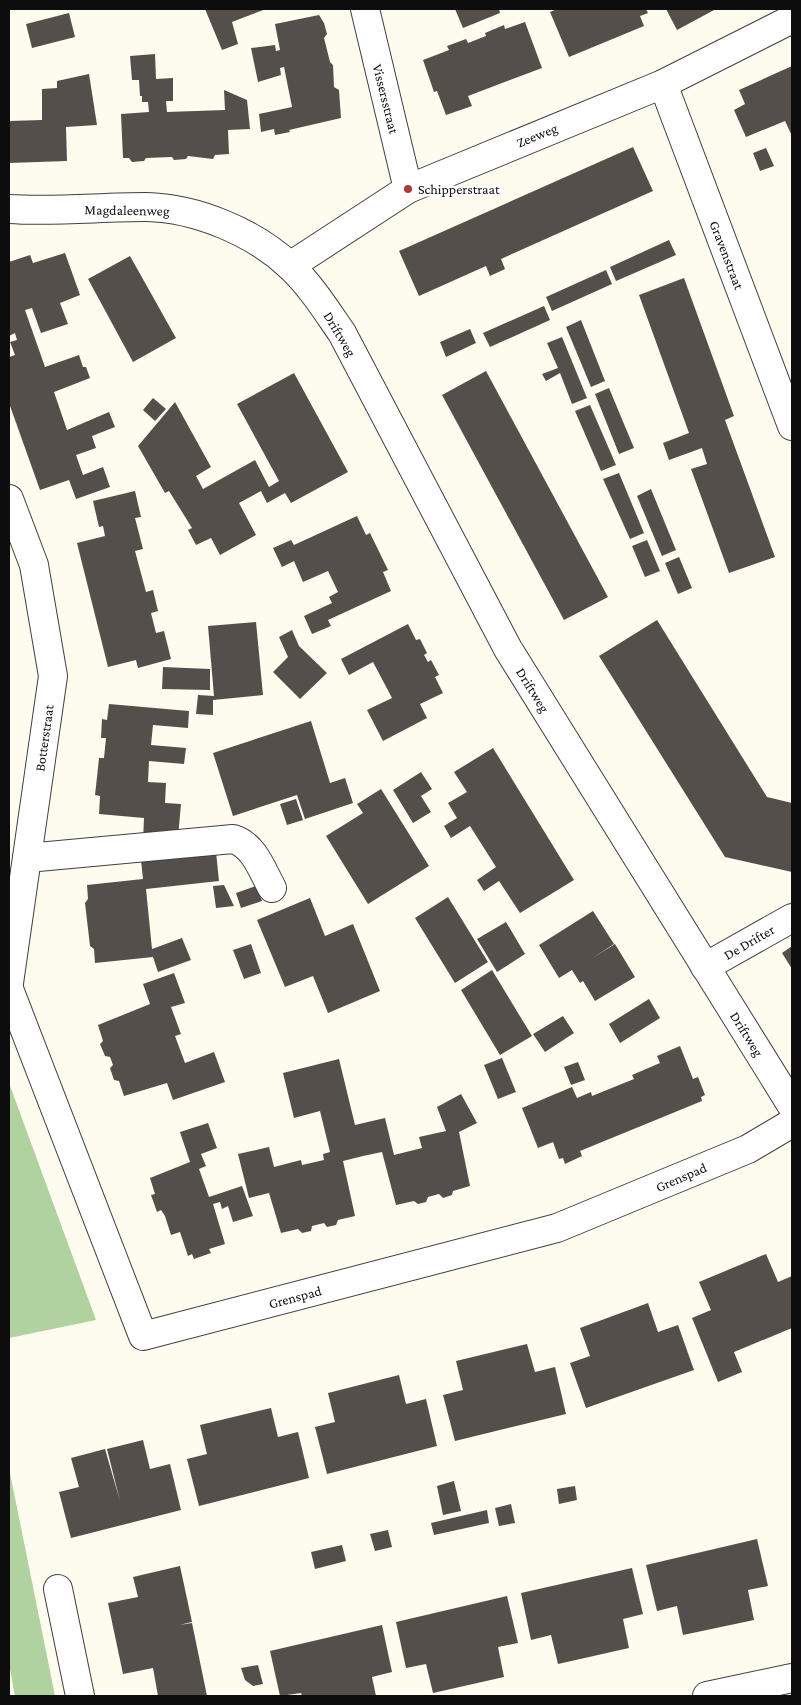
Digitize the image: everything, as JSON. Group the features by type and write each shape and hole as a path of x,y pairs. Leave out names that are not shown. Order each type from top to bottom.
{"street":[{"name":"Vissersstraat","path":"365,9 408,189"},
{"name":"Zeeweg","path":"290,266 408,189 662,84 792,18"},
{"name":"Gravenstraat","path":"662,84 792,426"},
{"name":"Magdaleenweg","path":"9,209 147,207 187,212 224,223 290,266"},
{"name":"Driftweg","path":"290,266 318,297 342,333 508,649 792,1106"},
{"name":"Botterstraat","path":"9,499 34,565 53,676 9,983"},
{"path":"27,858 233,840 241,842 252,851 272,888"},
{"name":"De Drifter","path":"705,967 792,918"},
{"name":"Grenspad","path":"9,989 143,1336 557,1228 748,1149 792,1123"},
{"path":"58,1589 80,1696"},
{"path":"707,1696 792,1678"}],"green space":[{"path":"9,1083 96,1320 9,1338"},
{"path":"9,1468 55,1696 15,1696 9,1664"}],"building":[{"path":"205,9 266,9 232,22 238,44 222,50"},
{"path":"455,9 499,9 500,13 463,28"},
{"path":"557,9 646,9 648,13 640,16 644,26 569,57 550,12"},
{"path":"666,9 716,9 677,30"},
{"path":"69,13 75,37 32,48 26,24"},
{"path":"319,15 324,23 327,34 324,38 330,62 333,65 334,87 339,90 341,118 275,135 274,129 261,132 259,114 292,107 284,67 280,68 281,75 258,82 251,48 275,45 276,51 280,50 275,24"},
{"path":"525,22 542,68 468,96 472,106 446,115 437,91 434,92 423,60 449,50 447,46 466,39 468,43 486,36 485,33 504,25 505,29"},
{"path":"155,54 156,79 173,78 173,101 166,101 167,112 225,110 224,90 247,100 250,129 228,130 229,154 215,155 213,159 188,156 186,159 174,160 172,157 146,158 144,161 132,162 129,158 123,158 121,114 149,112 148,102 142,102 142,96 140,96 139,80 132,80 130,56"},
{"path":"792,66 792,136 785,121 746,137 734,110 745,104 739,90"},
{"path":"89,74 97,125 66,127 67,161 9,163 9,121 42,120 42,89 57,88 57,81"},
{"path":"633,147 653,191 501,259 505,269 490,276 486,266 419,296 399,251"},
{"path":"766,148 774,166 760,171 753,153"},
{"path":"669,240 676,255 616,281 610,267"},
{"path":"65,253 80,295 60,303 68,324 41,333 32,308 25,310 45,367 79,355 83,367 86,367 90,378 54,392 67,430 109,412 115,427 92,436 96,448 76,455 83,475 103,467 110,487 76,499 69,480 40,490 9,403 9,357 15,355 10,342 17,340 15,333 9,336 9,262 30,255 33,263"},
{"path":"130,256 176,338 133,362 88,279"},
{"path":"606,270 612,284 552,311 546,297"},
{"path":"684,278 734,416 725,420 775,557 729,573 691,469 707,464 702,448 669,460 663,443 689,433 639,295"},
{"path":"544,306 550,320 490,347 483,333"},
{"path":"581,320 605,381 591,387 566,327"},
{"path":"470,329 476,343 446,357 440,342"},
{"path":"562,337 587,398 572,404 560,373 546,381 542,374 558,368 547,343"},
{"path":"486,371 608,597 564,620 442,395"},
{"path":"294,373 348,472 291,503 285,493 267,503 261,491 239,503 256,535 220,555 211,538 196,545 188,530 192,528 169,491 165,493 138,446 175,402 211,467 196,476 203,489 255,460 269,487 279,481 237,404"},
{"path":"609,388 634,448 619,454 595,394"},
{"path":"153,398 166,409 155,421 143,410"},
{"path":"590,405 616,465 601,471 575,411"},
{"path":"619,473 644,533 630,539 603,479"},
{"path":"651,489 676,550 662,556 637,496"},
{"path":"135,491 141,517 135,518 143,549 135,551 146,592 153,590 158,611 151,613 156,633 164,631 171,659 138,668 136,660 108,667 77,543 105,536 103,526 99,527 93,501"},
{"path":"357,516 366,535 370,533 388,570 383,572 391,591 328,620 331,626 312,634 304,616 332,603 329,597 338,592 328,571 303,582 294,561 282,567 273,548 291,540 294,545"},
{"path":"647,540 660,571 645,577 632,546"},
{"path":"679,557 692,588 678,594 665,563"},
{"path":"657,620 767,797 792,803 792,872 725,857 599,656"},
{"path":"256,622 263,695 213,700 213,715 196,714 198,695 214,696 208,626"},
{"path":"408,624 416,640 420,639 427,653 424,655 428,662 431,660 439,675 435,677 443,693 420,704 427,718 383,741 367,710 392,698 373,662 349,675 341,659"},
{"path":"292,630 299,646 327,673 300,699 273,672 288,657 279,637"},
{"path":"163,667 210,669 210,690 162,689"},
{"path":"109,704 189,711 188,728 153,725 151,745 186,748 184,764 149,761 148,782 166,783 165,803 181,804 178,837 143,841 144,818 99,814 100,796 95,795 99,758 104,758 106,738 101,738 102,719 107,720"},
{"path":"311,721 330,783 345,778 353,803 305,819 297,795 233,816 213,753"},
{"path":"493,748 574,880 520,913 499,881 484,891 477,880 496,867 470,826 451,838 444,826 457,818 448,803 467,792 454,772"},
{"path":"421,772 432,789 421,796 431,812 413,823 393,790"},
{"path":"381,789 429,866 368,904 326,836 363,813 357,804"},
{"path":"296,799 303,820 287,825 280,804"},
{"path":"216,852 219,881 146,889 152,949 182,938 191,960 158,972 153,957 95,963 94,949 90,946 85,903 88,899 87,885 143,879 141,860"},
{"path":"224,885 234,906 216,908 213,886"},
{"path":"256,886 262,901 241,908 236,893"},
{"path":"448,897 488,962 455,983 415,918"},
{"path":"310,898 325,936 353,924 380,991 328,1013 313,976 285,987 257,920"},
{"path":"593,911 614,944 591,959 615,944 635,977 595,1001 583,981 580,983 572,970 559,978 539,945"},
{"path":"506,922 525,954 497,972 477,939"},
{"path":"251,944 261,973 244,979 233,950"},
{"path":"792,946 792,969 782,953"},
{"path":"492,970 532,1036 500,1055 461,990"},
{"path":"174,973 185,1003 171,1007 181,1034 175,1036 185,1063 214,1052 225,1082 173,1100 167,1083 124,1096 119,1081 114,1080 110,1068 113,1065 110,1057 105,1056 100,1044 103,1041 98,1025 150,1004 143,984"},
{"path":"649,999 660,1018 620,1043 609,1024"},
{"path":"563,1016 574,1033 545,1052 533,1034"},
{"path":"680,1046 693,1079 698,1077 705,1095 701,1097 702,1101 580,1151 582,1156 565,1164 563,1158 559,1159 553,1142 538,1148 522,1108 572,1087 577,1098 591,1092 592,1096 634,1079 632,1075 660,1063 657,1056"},
{"path":"502,1058 516,1092 498,1099 484,1065"},
{"path":"339,1059 355,1125 385,1118 394,1155 422,1148 419,1137 446,1131 437,1107 461,1094 477,1123 459,1132 470,1186 453,1191 452,1195 443,1198 439,1194 428,1197 426,1202 418,1204 414,1201 396,1205 382,1152 363,1156 343,1161 355,1216 338,1220 336,1225 327,1227 324,1223 312,1226 311,1231 302,1233 298,1229 281,1233 269,1193 249,1198 238,1154 269,1147 274,1167 301,1160 302,1165 324,1160 323,1154 330,1152 320,1111 294,1118 283,1073"},
{"path":"578,1062 585,1080 571,1085 564,1067"},
{"path":"208,1123 217,1148 201,1154 206,1166 199,1169 209,1197 242,1186 253,1216 233,1222 228,1206 222,1209 220,1202 213,1204 225,1244 209,1249 211,1253 194,1259 192,1254 188,1256 180,1232 171,1235 165,1216 161,1210 157,1212 151,1195 155,1194 150,1178 190,1162 180,1132"},
{"path":"766,1254 778,1282 792,1276 792,1328 734,1352 742,1372 718,1382 692,1318 711,1310 699,1282"},
{"path":"648,1303 658,1332 678,1325 694,1370 586,1408 570,1363 590,1356 580,1328"},
{"path":"527,1344 535,1372 555,1367 566,1414 455,1441 443,1395 463,1390 456,1361"},
{"path":"399,1375 406,1404 426,1399 437,1446 327,1474 315,1427 335,1422 328,1393"},
{"path":"271,1408 278,1437 298,1432 309,1478 199,1506 187,1459 207,1454 200,1425"},
{"path":"143,1440 150,1469 170,1464 181,1510 71,1538 59,1492 79,1487 71,1458 105,1449 120,1501 107,1449"},
{"path":"454,1481 461,1511 443,1515 437,1486"},
{"path":"575,1486 577,1500 559,1504 557,1489"},
{"path":"511,1504 515,1523 499,1526 495,1508"},
{"path":"487,1510 489,1523 434,1535 431,1523"},
{"path":"388,1530 392,1547 375,1551 370,1534"},
{"path":"757,1539 768,1586 748,1590 754,1620 683,1635 677,1606 657,1611 646,1565"},
{"path":"342,1545 346,1561 315,1569 311,1552"},
{"path":"180,1566 192,1622 179,1625 192,1623 207,1696 158,1696 153,1668 123,1674 108,1603 138,1597 133,1577"},
{"path":"632,1568 643,1614 623,1619 629,1648 558,1664 551,1635 531,1640 521,1593"},
{"path":"507,1596 518,1643 498,1647 504,1677 433,1693 426,1664 406,1668 396,1622"},
{"path":"382,1625 392,1672 372,1677 376,1696 302,1696 301,1693 280,1696 270,1651"},
{"path":"258,1665 263,1684 253,1686 245,1680 241,1668"}],"place":[{"name":"Schipperstraat","path":"408,189"}]}
